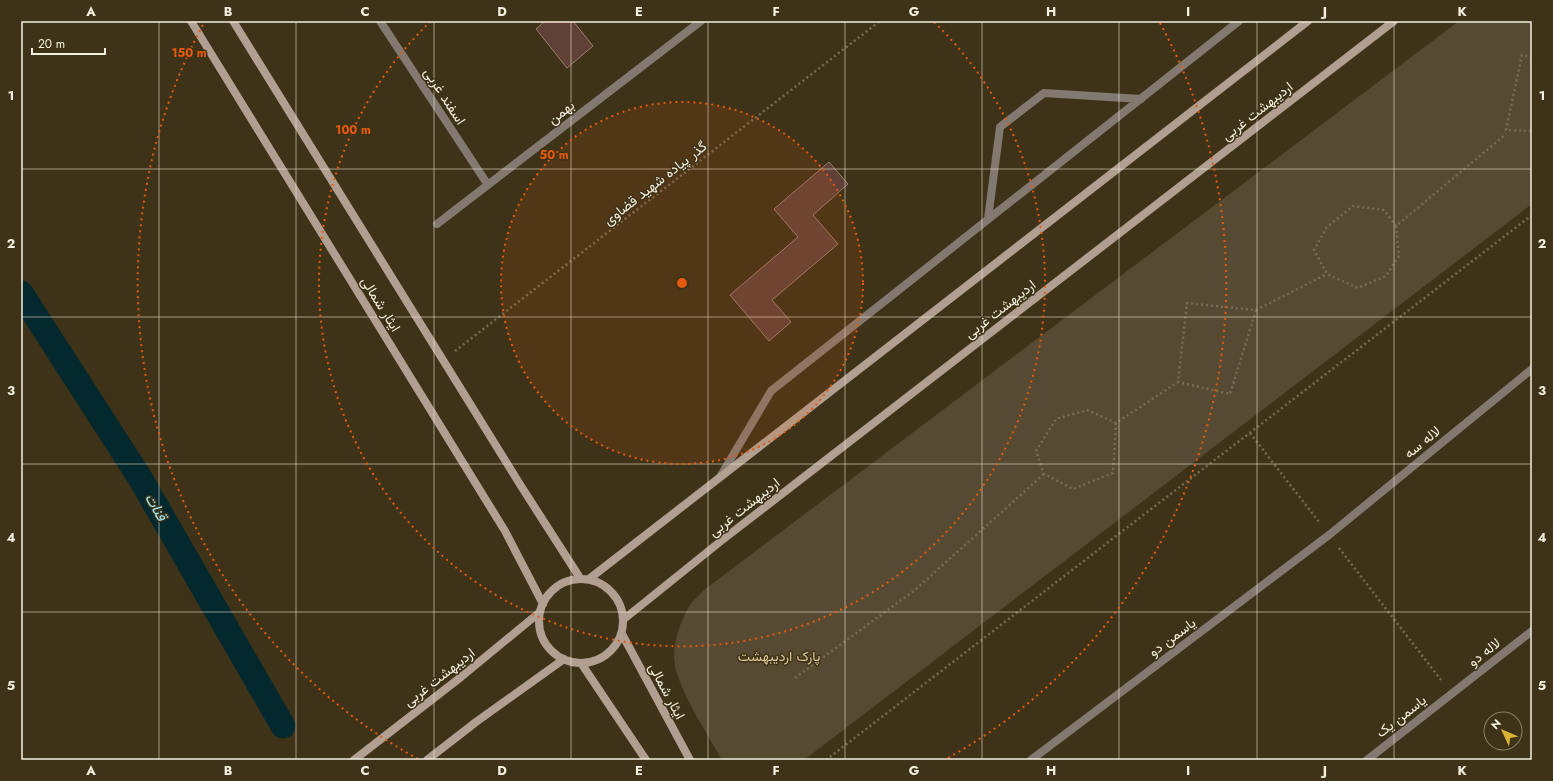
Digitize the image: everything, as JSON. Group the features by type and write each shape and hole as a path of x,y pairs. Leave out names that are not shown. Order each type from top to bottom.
{"main road":[{"name":"ایثار شمالی","path":"192,21 505,531 542,604"},
{"name":"ایثار شمالی","path":"233,21 580,578"},
{"path":"589,579 1308,21"},
{"name":"اردیبهشت غربی","path":"624,619 728,536 1394,21"},
{"path":"580,578 589,579 600,583 610,589 622,608 624,619 622,634 615,646 606,655 594,661 581,663 564,659 552,652 544,640 539,626 542,604 549,594 568,580 580,578"},
{"name":"اردیبهشت غربی","path":"354,760 460,678 540,612"},
{"name":"ایثار شمالی","path":"622,634 690,760"},
{"path":"427,760 476,722 564,659"},
{"path":"581,663 646,760"}],"street":[{"name":"بهمن","path":"437,224 701,21"},
{"path":"720,477 771,391 1239,21"},
{"name":"اسفند غربی","path":"381,22 488,185"},
{"path":"988,220 1000,127 1044,93 1141,99"},
{"name":"لاله سه","path":"1328,535 1532,369"},
{"name":"یاسمن دو","path":"1031,760 1328,535"},
{"name":"لاله دو","path":"1452,693 1532,631"},
{"name":"یاسمن یک","path":"1367,760 1452,693"}],"path":[{"name":"گذر پیاده شهید قضاوی","path":"443,360 880,21"},
{"path":"1532,57 1522,55 1506,130 1532,131"},
{"path":"1396,226 1506,134"},
{"path":"1353,206 1384,210 1396,226 1398,256 1386,276 1358,288 1328,274 1314,250 1327,227 1353,206"},
{"path":"826,760 1532,215"},
{"path":"1178,382 1187,303 1256,310 1328,274"},
{"path":"1116,424 1178,382 1230,394 1256,310"},
{"path":"1087,410 1116,424 1113,473 1073,490 1044,474 1036,451 1056,419 1087,410"},
{"path":"1250,433 1452,693"},
{"path":"795,678 915,590 1044,474"}],"green space":[{"name":"پارک اردیبهشت","path":"1459,21 1532,21 1532,204 804,760 722,760 696,716 684,692 674,662 675,645 679,628 691,603 704,590"}],"building":[{"path":"545,21 573,21 593,46 567,68 536,29"},
{"path":"829,162 848,184 813,215 838,244 772,300 791,322 769,341 730,295 798,237 774,209"}],"waterway":[{"name":"قنات","path":"21,293 140,478 283,726"}]}
